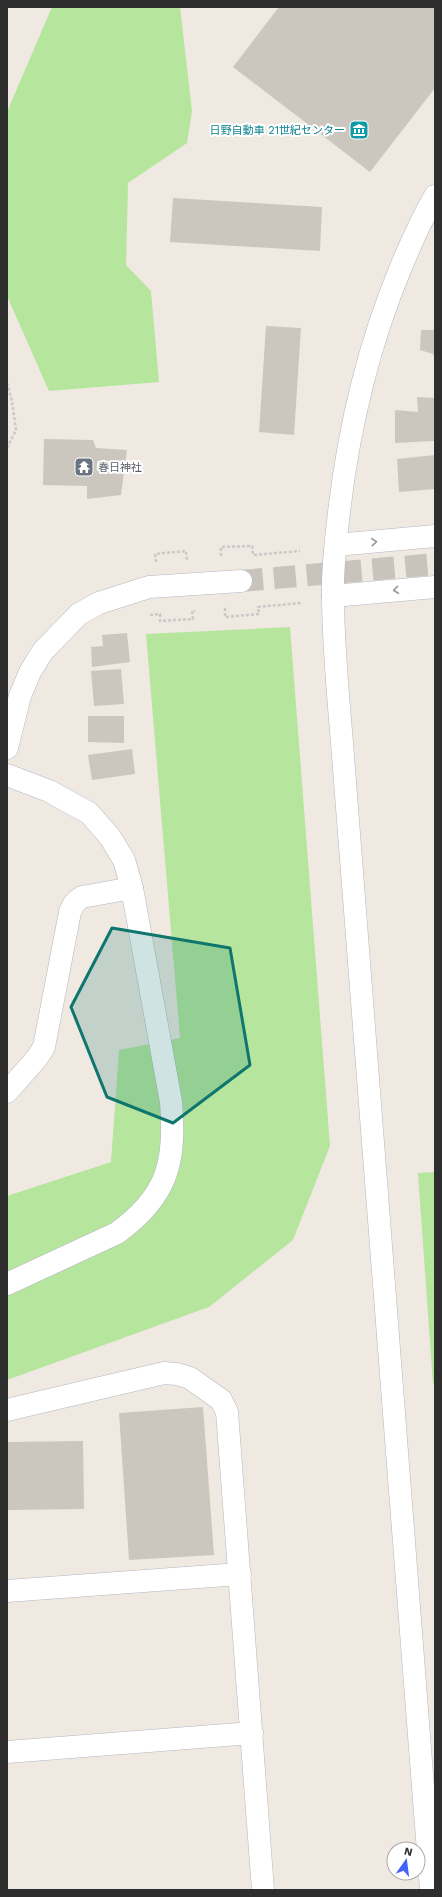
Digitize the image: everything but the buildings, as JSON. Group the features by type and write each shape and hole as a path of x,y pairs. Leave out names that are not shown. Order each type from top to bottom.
{"street":[{"path":"435,196 414,236 402,264 369,354 356,406 345,464 336,545 333,596 343,756 430,1890 435,1890"},
{"path":"336,545 435,536"},
{"path":"7,748 20,696 30,672 43,651 79,614 99,603 149,587 242,581"},
{"path":"333,596 435,587"},
{"path":"7,775 49,791 89,812 110,837 124,860 132,888 171,1102 173,1131 172,1154 167,1174 157,1193 143,1211 131,1223 117,1233 7,1284"},
{"path":"7,1092 37,1058 44,1047 70,912 76,901 82,897 132,888"},
{"path":"7,1410 164,1373 177,1374 190,1378 221,1400 227,1412 263,1890"},
{"path":"7,1591 240,1574"},
{"path":"7,1752 252,1733"}],"path":[{"path":"7,383 12,401 16,430 7,448"},
{"path":"215,557 222,556 221,547 252,546 253,555 300,551"},
{"path":"157,570 154,554 186,551 187,559 194,559"},
{"path":"218,609 225,609 225,616 252,615 259,614 258,607 301,603"},
{"path":"146,615 160,614 160,621 193,619 192,611 199,611"}],"highlighted area":[{"path":"112,928 230,948 250,1065 173,1123 107,1097 71,1007"}],"green space":[{"path":"52,7 180,7 192,111 187,143 128,183 126,265 151,291 159,382 49,391 7,296 7,112"},
{"path":"290,627 330,1146 293,1240 209,1307 7,1380 7,1196 111,1162 119,1050 180,1038 146,634"},
{"path":"435,1172 435,1384 433,1384 418,1173"}],"tunnel":[{"path":"241,581 435,564"}],"place":[{"name":"日野自動車 21世紀センター","path":"359,130"},
{"name":"春日神社","path":"84,467"}]}
